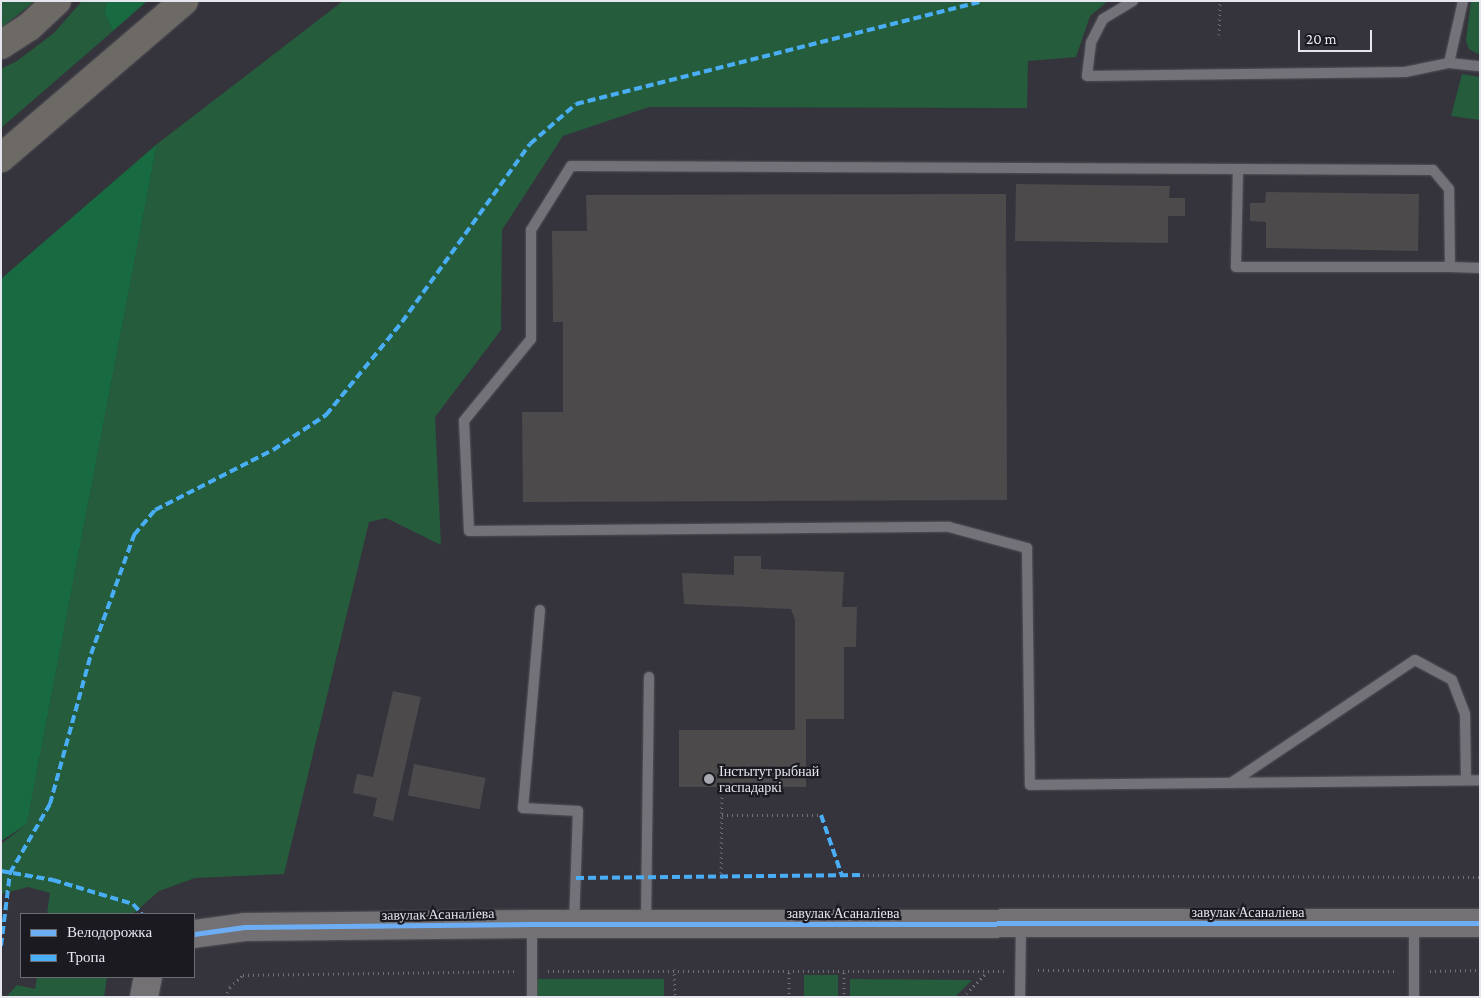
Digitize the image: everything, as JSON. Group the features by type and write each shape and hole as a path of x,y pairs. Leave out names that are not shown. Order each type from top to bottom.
{"highway":[{"path":"1,45 29,27 57,1"},
{"path":"1,158 184,1"}],"street":[{"name":"завулак Асаналіева","path":"200,932 532,924 1480,923"},
{"path":"144,997 148,978"}],"lane":[{"path":"1133,1 1102,19 1091,43 1087,76 1405,72 1449,63 1480,66"},
{"path":"1449,63 1463,1"},
{"path":"1450,267 1449,190 1433,170 572,166 531,230 531,338 464,421 469,531 949,527 1028,548 1030,785 1480,780"},
{"path":"1238,169 1236,267 1480,268"},
{"path":"540,610 523,808 578,811 574,924"},
{"path":"1231,783 1415,660 1452,680 1465,714 1466,780"},
{"path":"646,924 649,678"},
{"path":"1414,923 1414,997"},
{"path":"532,924 532,997"},
{"path":"1020,924 1020,997"}],"path":[{"path":"1219,35 1220,1"},
{"path":"721,878 722,786"},
{"path":"722,815 821,814"},
{"path":"863,875 1480,877"},
{"path":"226,997 230,987 243,975 674,969 789,972 1480,970"},
{"path":"674,969 674,997"},
{"path":"789,972 789,997"},
{"path":"844,972 844,997"},
{"path":"963,997 986,972"}],"green space":[{"path":"1,1 35,1 1,28"},
{"path":"82,1 107,1 104,12 113,31 1,128 1,69 17,61 54,33"},
{"path":"107,1 147,1 113,31 104,12"},
{"path":"343,1 1108,1 1090,16 1076,57 1028,61 1027,108 649,107 563,136 502,230 501,330 435,417 441,545 386,518 369,522 284,874 195,878 159,891 134,913 47,913 50,893 28,887 1,894 1,844 27,824 157,144"},
{"path":"1471,1 1480,1 1480,55 1469,49 1466,41"},
{"path":"1462,74 1480,77 1480,120 1451,116"},
{"path":"157,144 27,824 1,841 1,279"},
{"path":"804,975 838,975 838,997 804,997"},
{"path":"37,978 107,978 104,997 6,997 17,985 35,989"},
{"path":"536,979 664,979 664,997 536,997"},
{"path":"850,979 972,980 955,997 850,997"}],"building":[{"path":"1016,184 1170,186 1169,198 1185,198 1185,216 1168,216 1168,243 1015,241"},
{"path":"1266,192 1419,194 1418,251 1266,248 1266,222 1250,221 1250,203 1265,203"},
{"path":"1006,194 1007,500 523,502 522,412 563,412 563,322 553,322 552,231 587,231 586,195"},
{"path":"734,556 761,556 761,569 844,572 842,607 857,607 856,647 844,647 844,719 806,719 806,787 679,787 679,730 795,730 795,620 791,609 684,604 682,573 734,575"},
{"path":"393,691 421,697 393,821 373,816 377,798 353,793 357,774 373,777"},
{"path":"414,764 486,778 480,809 408,795"}],"marked path":[{"path":"1,946 10,873 50,804 91,654 134,535 155,510 273,450 326,415 402,322 530,144 576,104 983,1"},
{"path":"821,815 842,876"},
{"path":"1,871 53,880 133,904 141,913"},
{"path":"576,878 863,875"}],"cycle path":[{"path":"195,934 245,927 532,924 1480,923"}],"place":[{"name":"Інстытут рыбнай гаспадаркі","path":"709,779"}]}
